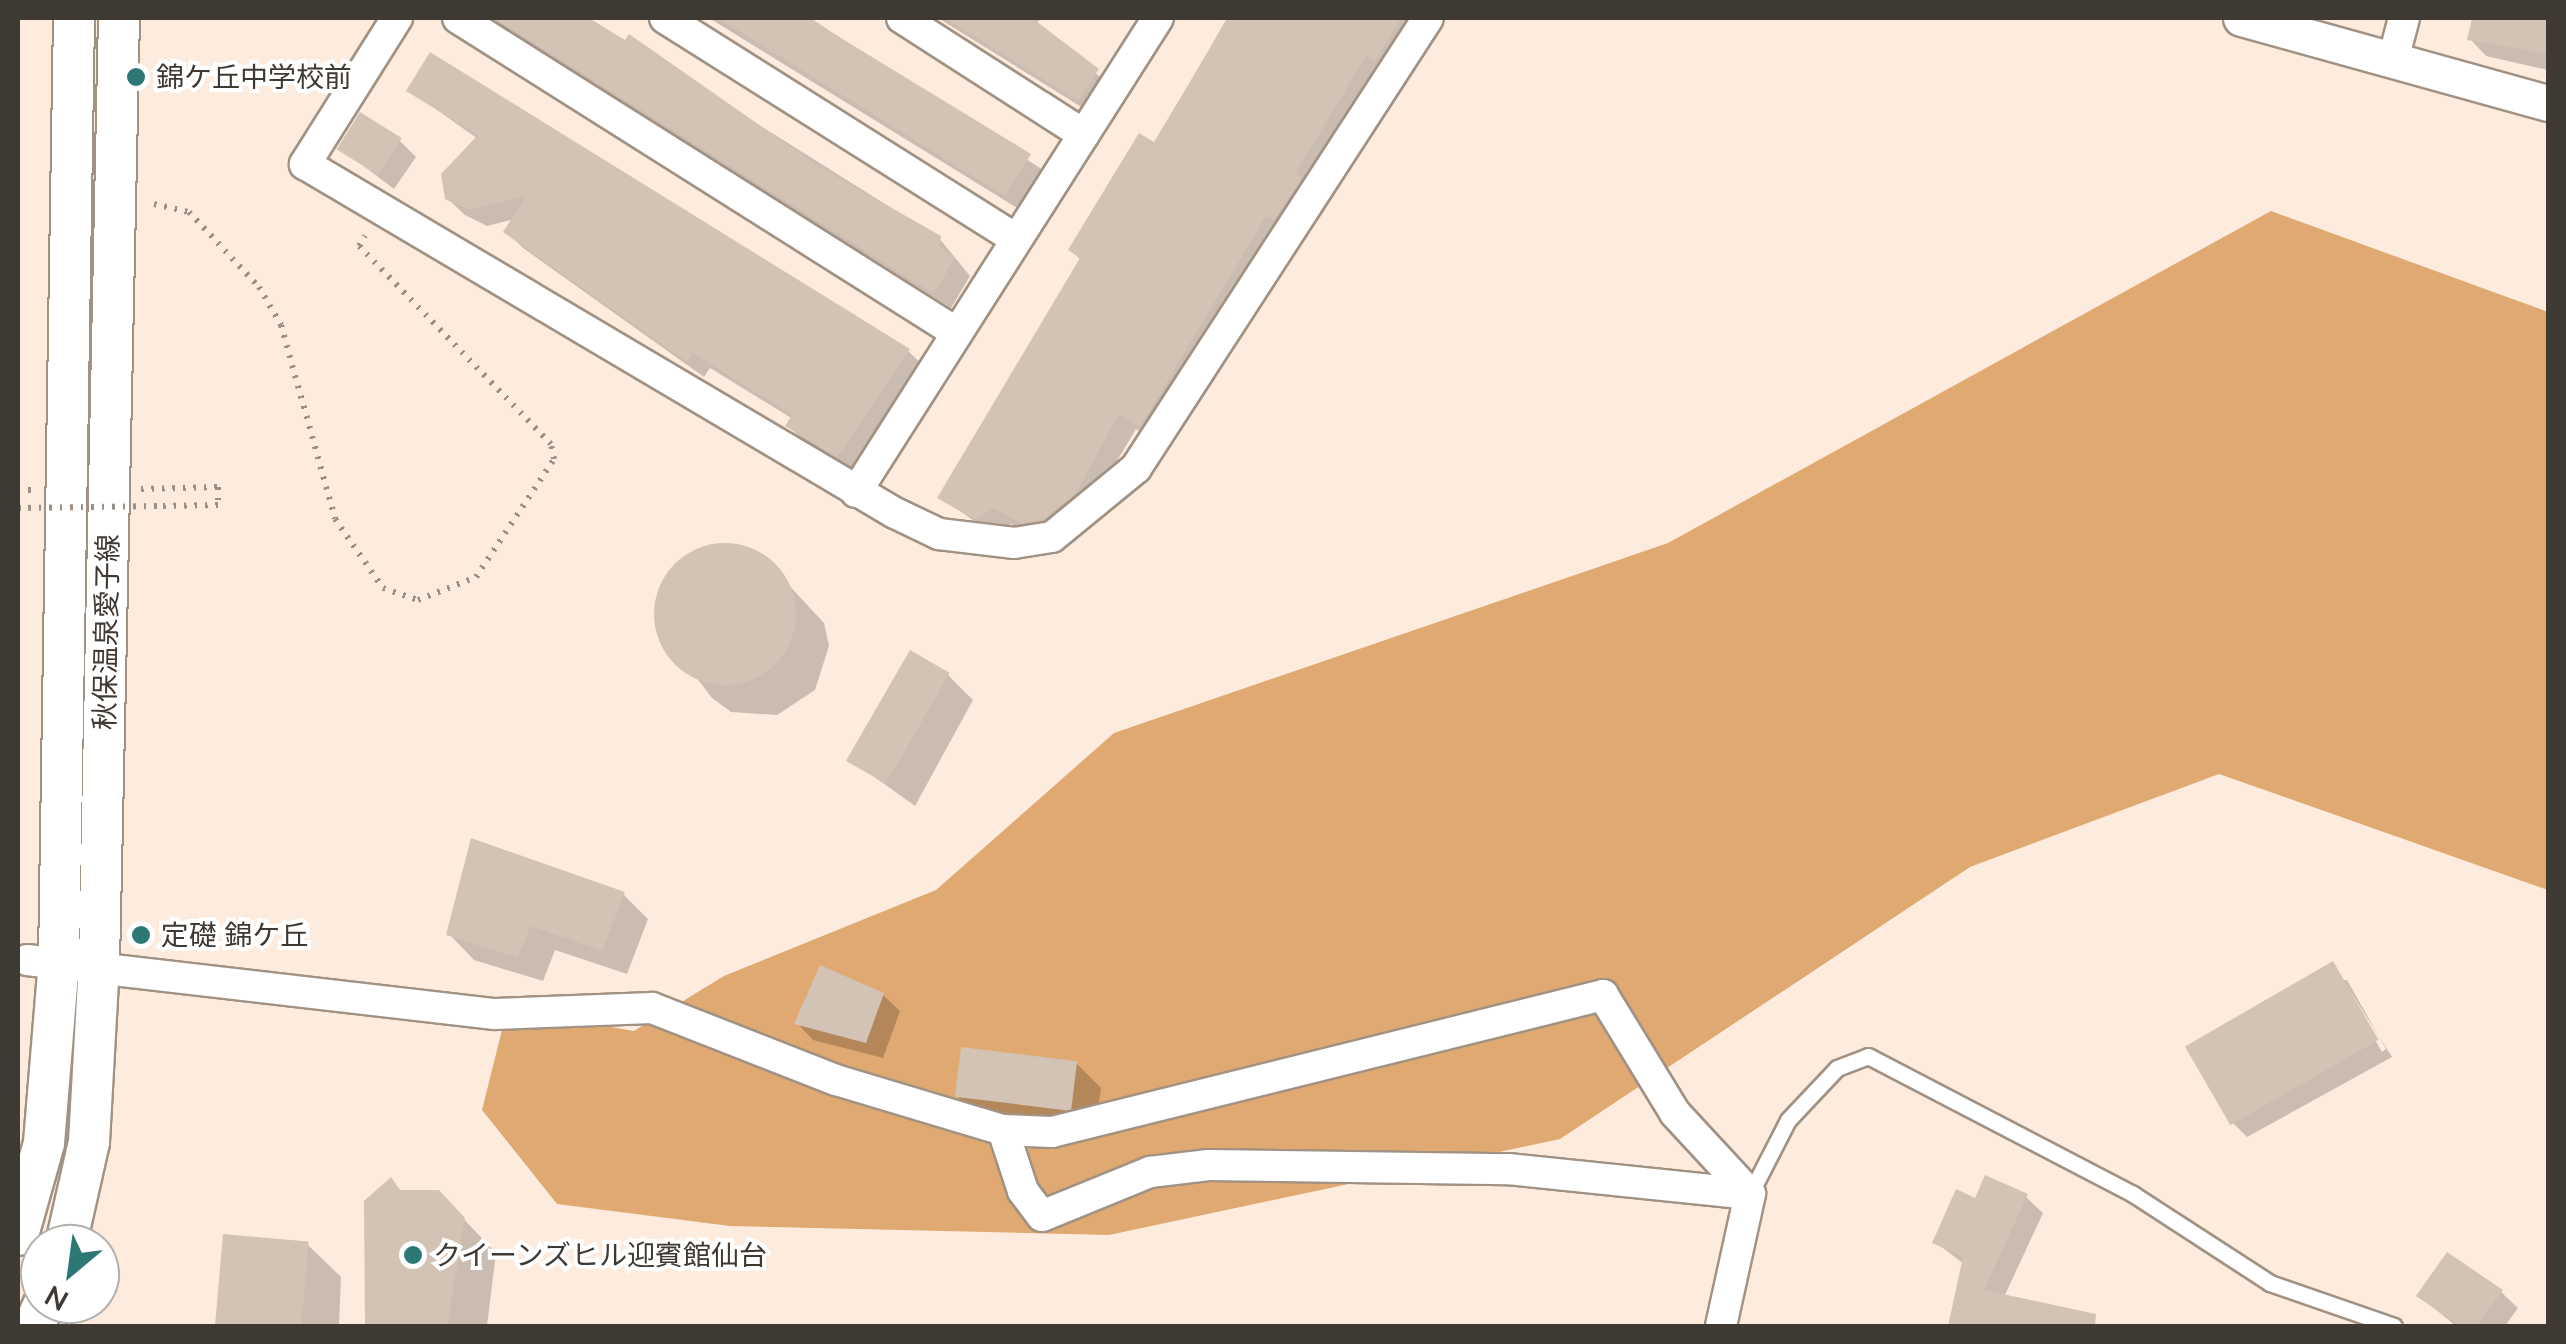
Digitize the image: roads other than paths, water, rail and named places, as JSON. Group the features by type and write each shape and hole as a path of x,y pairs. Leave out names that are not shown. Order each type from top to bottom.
{"main road":[{"name":"秋保温泉愛子線","path":"18,1235 44,1143 43,960 74,18"},
{"name":"秋保温泉愛子線","path":"71,1224 89,1142 99,963 118,18"}],"street":[{"path":"397,18 305,164 856,492 939,534 1014,543 1052,536 1109,497 1194,387 1428,18"},
{"path":"458,18 956,333"},
{"path":"665,18 1015,238"},
{"path":"902,18 1084,135"},
{"path":"2241,18 2548,103"},
{"path":"2393,60 2404,18"},
{"path":"856,492 1084,135 1153,19"},
{"path":"43,960 99,963 496,1014 652,1008 836,1080 1004,1130 1052,1132 1602,995 1675,1113 1750,1194"},
{"path":"1004,1130 1023,1190 1042,1216 1150,1172 1210,1165 1508,1170 1750,1194"},
{"path":"1721,1326 1750,1194"}],"lane":[{"path":"1750,1194 1788,1120 1837,1068 1868,1056 2133,1194 2270,1283 2394,1326"}],"place":[{"name":"錦ケ丘中学校前","path":"136,77"},
{"name":"定礎 錦ケ丘","path":"141,935"},
{"name":"クイーンズヒル迎賓館仙台","path":"413,1255"}]}
